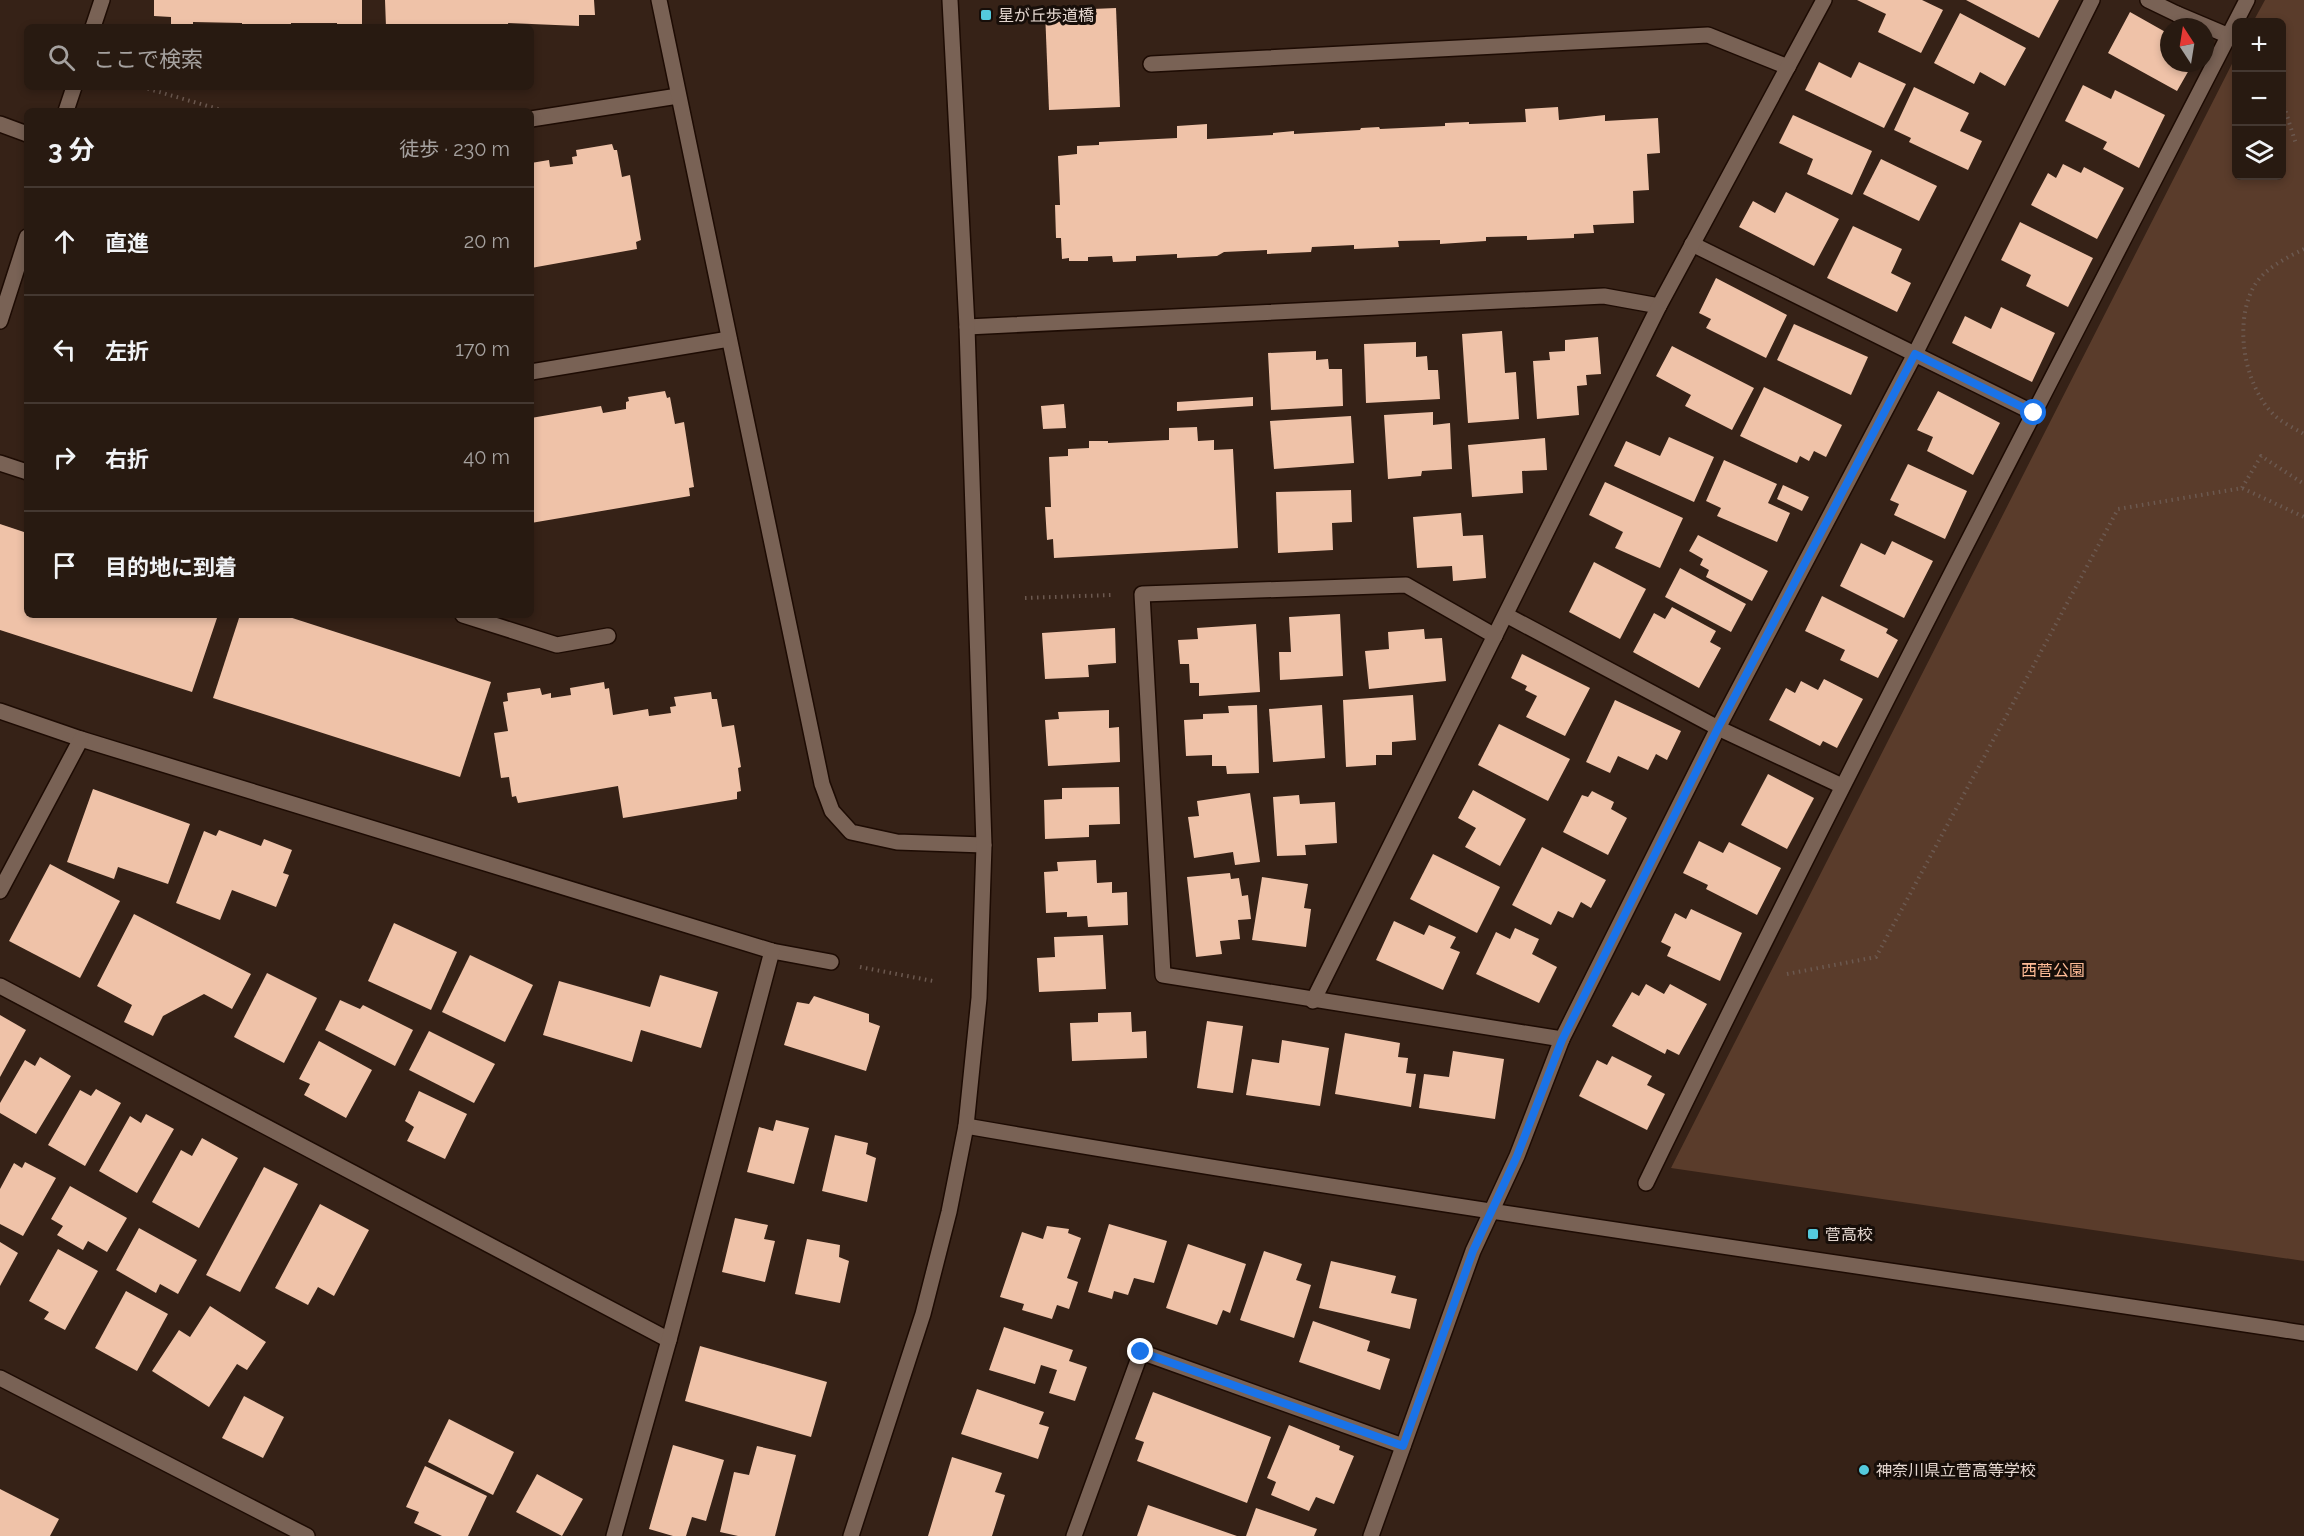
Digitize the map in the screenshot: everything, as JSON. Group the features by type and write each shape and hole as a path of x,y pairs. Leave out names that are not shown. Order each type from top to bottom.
{"street":[{"path":"94,24 102,0"},
{"path":"659,0 822,784 832,811 851,832 885,840 984,845"},
{"path":"851,1536 923,1314 949,1212 966,1126 979,998 984,845 967,327 950,0"},
{"path":"1313,1001 1659,306 1824,0"},
{"path":"1371,1536 1473,1251 1492,1212 1562,1040 1718,728 1915,354 2092,0"},
{"path":"2148,0 2229,36"},
{"path":"1646,1184 1743,982 1842,786 2247,0"},
{"path":"1151,64 1708,35 1788,67"},
{"path":"67,108 73,90"},
{"path":"534,119 678,96"},
{"path":"0,124 24,133"},
{"path":"1692,244 2034,413"},
{"path":"0,321 24,246"},
{"path":"967,327 1604,296 1659,306"},
{"path":"534,372 729,339"},
{"path":"0,463 24,471"},
{"path":"1495,636 1406,585 1142,594 1163,975 1562,1040"},
{"path":"1506,615 1718,728 1842,786"},
{"path":"472,618 557,645 608,636"},
{"path":"0,711 81,739 772,951 831,962"},
{"path":"0,891 81,739"},
{"path":"614,1536 669,1340 772,951"},
{"path":"0,986 669,1340"},
{"path":"966,1126 1492,1212 2304,1333"},
{"path":"1074,1536 1141,1352 1403,1446"},
{"path":"0,1378 307,1536"}],"path":[{"path":"152,90 215,108"},
{"path":"2286,113 2296,144"},
{"path":"2304,249 2278,262 2254,286 2245,314 2245,352 2257,392 2274,415 2304,434"},
{"path":"2242,488 2261,456 2304,484"},
{"path":"1743,982 1876,957 2118,509 2242,488 2304,517"},
{"path":"1025,598 1142,594"},
{"path":"831,962 933,981"}],"green space":[{"name":"西菅公園","path":"2265,0 2304,0 2304,1261 1671,1168 2232,64 2232,180 2286,180 2286,18 2255,18"}],"building":[{"path":"154,0 362,0 362,24 193,22 193,24 171,24 171,17 154,16"},
{"path":"385,0 594,0 595,15 579,15 579,26 508,23 386,24"},
{"path":"1857,0 1922,0 1943,10 1921,53 1878,32 1886,14"},
{"path":"1966,0 2059,0 2039,38"},
{"path":"1116,8 1120,107 1049,110 1045,11"},
{"path":"2130,12 2160,29 2160,72 2188,72 2177,91 2108,53"},
{"path":"1960,13 2026,48 2005,86 1980,72 1974,84 1934,63"},
{"path":"1819,62 1851,78 1859,62 1906,84 1884,128 1805,90"},
{"path":"2083,85 2111,99 2115,90 2165,115 2139,168 2103,149 2107,142 2065,121"},
{"path":"1914,87 1969,113 1960,131 1982,141 1968,170 1909,142 1911,138 1894,130"},
{"path":"1558,107 1559,120 1605,115 1605,121 1658,118 1660,153 1647,154 1649,190 1633,191 1634,223 1593,225 1594,233 1574,234 1574,238 1527,240 1527,236 1486,237 1486,241 1440,244 1440,240 1398,241 1399,247 1354,249 1354,245 1312,247 1311,252 1267,254 1267,250 1224,252 1217,256 1177,258 1177,254 1136,256 1136,261 1113,262 1112,256 1088,257 1088,261 1062,259 1061,238 1056,238 1055,205 1060,205 1058,156 1077,154 1077,146 1099,145 1099,142 1177,138 1177,126 1207,124 1207,139 1273,135 1273,133 1294,131 1294,134 1379,127 1380,129 1445,126 1445,123 1526,122 1525,109"},
{"path":"1793,115 1872,151 1852,195 1807,174 1813,159 1779,143"},
{"path":"612,144 614,150 617,150 622,177 630,175 641,240 636,242 637,249 534,267 534,162 549,160 550,167 573,164 572,157 577,156 576,150"},
{"path":"1881,159 1937,186 1919,221 1863,194"},
{"path":"2063,164 2081,173 2084,167 2124,188 2097,239 2031,205 2048,173 2056,178"},
{"path":"1786,192 1839,219 1814,266 1739,227 1753,201 1775,213"},
{"path":"2020,222 2093,258 2068,307 2026,286 2031,275 2001,260"},
{"path":"1853,226 1902,249 1891,273 1911,283 1897,312 1827,278"},
{"path":"1716,278 1787,315 1766,358 1706,328 1711,319 1699,313"},
{"path":"2001,307 2055,333 2032,382 1952,343 1965,316 1991,329"},
{"path":"1794,324 1868,357 1851,395 1777,360"},
{"path":"1502,331 1505,373 1516,372 1519,419 1468,423 1462,334"},
{"path":"1598,337 1601,374 1586,375 1587,385 1577,386 1579,415 1537,419 1533,361 1550,360 1549,352 1565,351 1565,340"},
{"path":"1416,342 1416,357 1427,356 1428,370 1438,370 1440,399 1366,403 1364,344"},
{"path":"1672,346 1754,388 1732,430 1685,406 1691,395 1656,376"},
{"path":"1316,351 1316,360 1328,359 1329,369 1342,369 1343,406 1271,410 1268,353"},
{"path":"1764,387 1842,425 1826,457 1814,451 1809,461 1800,456 1797,463 1740,436"},
{"path":"665,391 667,398 670,397 675,424 684,422 694,487 689,488 690,496 534,522 534,417 601,406 603,413 626,409 628,397"},
{"path":"1938,391 2000,423 1973,475 1927,451 1933,437 1917,430"},
{"path":"1253,397 1253,406 1177,411 1177,402"},
{"path":"1064,404 1066,428 1043,429 1041,406"},
{"path":"1433,412 1433,425 1450,423 1452,469 1422,471 1421,476 1388,479 1384,415"},
{"path":"1351,416 1354,463 1274,469 1270,421"},
{"path":"1197,427 1198,441 1214,440 1214,450 1233,449 1238,548 1054,558 1053,539 1047,540 1045,507 1051,507 1049,457 1068,456 1068,449 1089,448 1089,441 1108,441 1108,443 1169,440 1169,428"},
{"path":"1669,437 1714,457 1694,502 1614,466 1626,441 1660,456"},
{"path":"1545,438 1547,470 1522,471 1523,493 1472,497 1468,445"},
{"path":"1724,460 1777,484 1768,503 1790,513 1777,542 1717,516 1721,508 1706,501"},
{"path":"1908,464 1967,491 1945,539 1894,515 1899,504 1890,500"},
{"path":"1605,482 1683,518 1660,568 1615,548 1623,532 1589,515"},
{"path":"1783,485 1809,497 1802,511 1777,499"},
{"path":"1351,490 1352,522 1332,523 1333,550 1278,553 1276,492"},
{"path":"1461,513 1463,536 1483,535 1486,578 1453,581 1452,566 1417,568 1413,517"},
{"path":"0,524 24,532 24,618 217,618 192,692 0,630"},
{"path":"1698,535 1768,571 1752,601 1706,577 1709,570 1700,565 1703,559 1689,551"},
{"path":"1892,541 1933,561 1904,618 1840,586 1861,543 1885,555"},
{"path":"1594,562 1646,589 1620,639 1569,612"},
{"path":"1680,568 1746,604 1731,632 1665,597"},
{"path":"1822,596 1888,629 1886,633 1898,640 1878,678 1840,660 1845,650 1805,631"},
{"path":"1672,607 1716,631 1710,642 1721,648 1699,688 1633,652 1654,613 1665,619"},
{"path":"1340,614 1343,676 1280,680 1279,652 1291,652 1289,617"},
{"path":"239,618 292,618 491,682 460,777 213,698"},
{"path":"1256,624 1260,692 1199,696 1199,683 1190,683 1189,664 1180,664 1178,640 1198,639 1197,628"},
{"path":"1115,628 1116,663 1088,665 1089,677 1045,679 1042,633"},
{"path":"1424,629 1425,639 1442,638 1446,681 1369,689 1365,651 1389,649 1388,632"},
{"path":"1522,654 1590,688 1565,736 1526,717 1537,696 1525,690 1527,686 1511,678"},
{"path":"1824,679 1863,699 1837,748 1823,741 1820,746 1769,720 1786,688 1795,693 1801,681 1818,690"},
{"path":"604,682 605,689 609,688 613,715 648,709 649,716 671,713 670,707 676,706 674,697 711,692 712,699 717,699 722,727 734,725 741,767 738,768 741,791 737,792 737,799 623,818 618,786 518,803 516,796 512,797 509,777 501,778 494,733 508,731 503,702 508,701 507,693 540,688 542,695 551,693 551,698 571,695 570,688"},
{"path":"1413,695 1416,740 1392,742 1392,755 1376,755 1376,765 1346,767 1343,700"},
{"path":"1615,700 1681,731 1667,760 1656,754 1648,770 1618,756 1610,773 1586,762"},
{"path":"1257,705 1259,773 1227,774 1226,766 1212,766 1212,755 1186,756 1184,720 1203,719 1203,714 1229,713 1228,706"},
{"path":"1322,705 1325,758 1273,762 1269,709"},
{"path":"1109,710 1109,728 1119,727 1120,762 1048,766 1045,720 1059,719 1058,712"},
{"path":"1499,724 1570,759 1548,801 1478,765"},
{"path":"1768,774 1814,798 1787,849 1741,825"},
{"path":"1119,787 1120,824 1089,825 1089,837 1045,839 1044,800 1062,799 1062,788"},
{"path":"93,789 190,824 168,884 118,867 114,879 67,862"},
{"path":"1473,790 1526,819 1500,866 1465,847 1476,828 1458,818"},
{"path":"1592,791 1614,802 1611,809 1627,818 1608,855 1563,832 1582,795 1588,797"},
{"path":"1250,793 1260,862 1235,865 1233,852 1194,858 1188,817 1199,816 1197,801"},
{"path":"1299,795 1300,804 1335,802 1337,843 1305,845 1306,855 1277,856 1273,797"},
{"path":"219,830 261,846 264,839 292,850 283,873 289,875 276,907 232,890 220,920 176,903 204,831 216,836"},
{"path":"1699,841 1723,853 1729,842 1781,868 1757,915 1706,889 1708,885 1683,873"},
{"path":"1542,847 1606,880 1591,908 1581,902 1573,918 1558,911 1551,925 1512,905"},
{"path":"1433,854 1500,887 1477,933 1410,899"},
{"path":"1096,860 1097,883 1112,882 1112,893 1127,892 1128,925 1088,927 1087,916 1067,917 1067,912 1046,913 1044,872 1058,871 1057,862"},
{"path":"50,864 120,901 80,978 9,941"},
{"path":"1230,873 1231,879 1239,878 1242,896 1248,895 1251,919 1238,920 1240,939 1220,941 1222,954 1196,957 1187,877"},
{"path":"1262,877 1308,884 1304,908 1311,909 1306,947 1252,940"},
{"path":"1691,909 1742,933 1720,981 1667,956 1671,947 1661,942 1675,913 1686,919"},
{"path":"134,914 251,974 232,1009 204,994 163,1016 153,1036 124,1022 132,1005 97,986"},
{"path":"1394,921 1424,935 1429,925 1456,937 1450,948 1460,952 1443,990 1376,960"},
{"path":"394,923 457,952 431,1010 368,981"},
{"path":"1515,928 1539,939 1532,954 1557,967 1539,1003 1476,974 1496,932 1510,939"},
{"path":"1103,935 1106,989 1039,992 1037,958 1055,957 1054,937"},
{"path":"470,955 533,985 505,1042 442,1012"},
{"path":"267,973 317,998 284,1063 234,1037"},
{"path":"660,975 718,992 701,1048 641,1030 632,1062 543,1035 559,981 650,1007"},
{"path":"1646,984 1664,994 1670,984 1707,1004 1679,1055 1667,1049 1665,1054 1612,1026 1632,992 1639,996"},
{"path":"814,996 869,1014 869,1022 880,1026 866,1071 784,1045 797,1002 809,1004"},
{"path":"340,1000 360,1009 363,1005 413,1030 395,1066 325,1030"},
{"path":"1131,1012 1132,1032 1146,1031 1147,1058 1072,1061 1070,1023 1098,1022 1098,1013"},
{"path":"0,1015 26,1030 0,1077"},
{"path":"1207,1021 1243,1026 1233,1093 1197,1088"},
{"path":"429,1031 495,1064 474,1103 409,1070"},
{"path":"1345,1033 1400,1043 1398,1057 1408,1058 1406,1073 1416,1074 1411,1107 1335,1094"},
{"path":"1282,1040 1329,1048 1320,1106 1246,1095 1252,1059 1279,1063"},
{"path":"319,1041 372,1070 346,1118 304,1095 310,1084 299,1079"},
{"path":"1453,1051 1504,1059 1495,1119 1419,1108 1424,1074 1449,1077"},
{"path":"1612,1056 1652,1076 1647,1085 1665,1094 1647,1130 1579,1096 1597,1060 1607,1065"},
{"path":"40,1057 71,1076 36,1134 0,1113 0,1103 25,1060 35,1066"},
{"path":"96,1089 121,1103 85,1166 48,1145 80,1090 91,1096"},
{"path":"419,1091 467,1114 445,1159 407,1141 414,1127 405,1121"},
{"path":"146,1114 174,1129 137,1193 99,1171 130,1116 141,1123"},
{"path":"776,1120 809,1128 794,1184 747,1172 759,1127 773,1131"},
{"path":"835,1135 868,1143 866,1154 876,1158 867,1202 822,1191"},
{"path":"202,1138 238,1158 199,1228 152,1202 181,1150 192,1156"},
{"path":"25,1162 56,1178 23,1236 0,1224 0,1189 14,1163 22,1168"},
{"path":"264,1167 298,1184 240,1292 206,1275"},
{"path":"70,1186 127,1218 107,1252 88,1241 83,1250 57,1235 63,1226 51,1219"},
{"path":"320,1204 369,1230 334,1296 318,1287 308,1305 275,1288"},
{"path":"735,1218 768,1225 764,1239 775,1241 765,1282 722,1272"},
{"path":"1109,1224 1167,1241 1154,1283 1134,1278 1128,1295 1114,1291 1112,1299 1088,1292"},
{"path":"1047,1226 1069,1229 1068,1233 1081,1238 1067,1278 1078,1282 1069,1309 1057,1305 1052,1319 1022,1310 1024,1304 1000,1297 1022,1232 1043,1239"},
{"path":"139,1228 197,1260 178,1294 160,1284 156,1293 116,1270"},
{"path":"807,1239 840,1245 839,1257 849,1261 840,1303 795,1294"},
{"path":"0,1242 18,1253 0,1286"},
{"path":"1188,1244 1246,1264 1230,1313 1223,1310 1217,1325 1166,1308"},
{"path":"58,1249 98,1271 65,1330 44,1319 49,1312 29,1301"},
{"path":"1264,1251 1302,1264 1296,1280 1311,1285 1294,1338 1240,1320"},
{"path":"1331,1261 1396,1276 1391,1293 1417,1299 1410,1329 1319,1308"},
{"path":"126,1291 168,1314 137,1371 95,1348"},
{"path":"210,1306 266,1342 247,1370 237,1364 209,1407 152,1371 179,1330 190,1337"},
{"path":"1313,1321 1370,1341 1367,1351 1390,1359 1380,1390 1299,1362"},
{"path":"1004,1327 1073,1350 1069,1361 1087,1367 1075,1401 1049,1393 1057,1370 1041,1365 1035,1384 989,1370"},
{"path":"700,1346 827,1382 811,1437 685,1401"},
{"path":"977,1389 1044,1412 1039,1424 1049,1427 1038,1459 961,1434"},
{"path":"1153,1392 1271,1437 1247,1503 1137,1461 1144,1442 1135,1439"},
{"path":"244,1396 284,1417 263,1458 222,1438"},
{"path":"449,1419 514,1452 493,1495 428,1462"},
{"path":"1289,1425 1340,1446 1339,1450 1354,1456 1334,1504 1316,1497 1309,1511 1271,1495 1276,1482 1267,1478"},
{"path":"673,1445 724,1460 706,1521 692,1517 686,1536 673,1536 649,1529"},
{"path":"757,1446 796,1455 775,1536 738,1536 720,1532 734,1472 749,1475"},
{"path":"952,1457 1002,1473 995,1492 1005,1495 992,1536 928,1536"},
{"path":"425,1466 487,1496 468,1536 442,1536 414,1523 419,1512 406,1507"},
{"path":"537,1474 583,1499 562,1536 516,1512"},
{"path":"0,1489 59,1519 50,1536 0,1536"},
{"path":"1148,1505 1237,1536 1137,1536"},
{"path":"1256,1508 1317,1529 1314,1536 1246,1536"}],"place":[{"name":"星が丘歩道橋","path":"986,15"},
{"name":"菅高校","path":"1813,1234"},
{"name":"神奈川県立菅高等学校","path":"1864,1470"}],"route":[{"path":"1141,1352 1403,1446 1473,1251 1517,1156 1562,1040 1718,728 1915,354 2034,413"}]}
